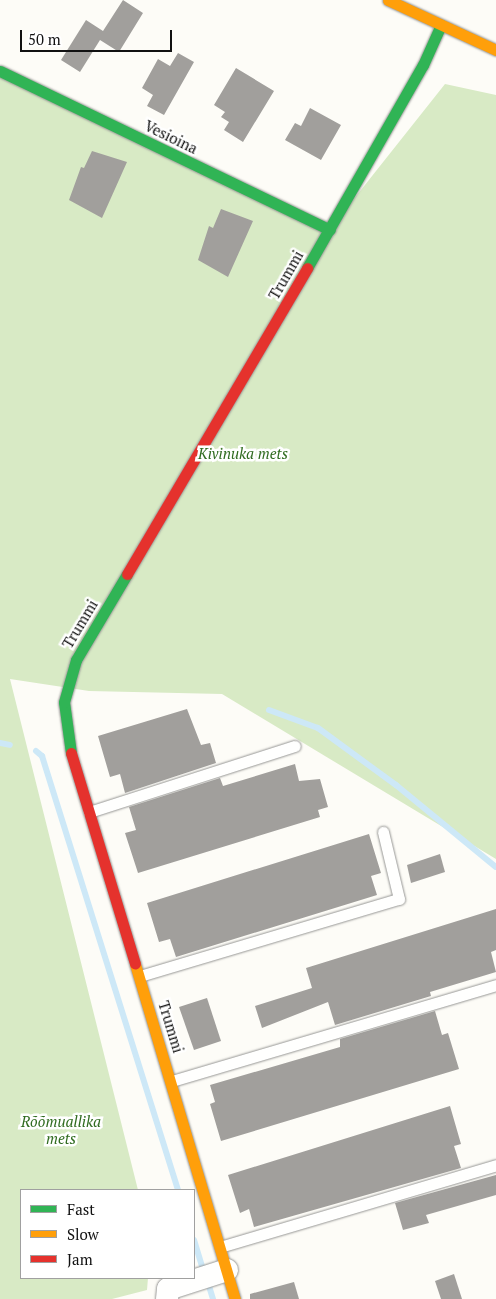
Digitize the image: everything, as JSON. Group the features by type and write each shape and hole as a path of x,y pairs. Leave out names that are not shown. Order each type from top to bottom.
{"street":[{"path":"388,0 496,50"},
{"name":"Trummi","path":"235,1299 172,1081 89,812 64,721 64,702 76,660 330,230 423,66 441,25"},
{"name":"Vesioina","path":"0,72 330,230"},
{"path":"166,1299 168,1290 227,1270"}],"lane":[{"path":"89,812 294,746"},
{"path":"140,976 399,899 383,832"},
{"path":"172,1081 496,985"},
{"path":"220,1247 496,1165"}],"green space":[{"name":"Kivinuka mets","path":"0,71 330,229 445,84 496,95 496,859 222,694 89,691 10,679 138,1189 20,1189 20,1279 148,1279 147,1290 112,1299 0,1299"}],"building":[{"path":"123,0 143,13 119,52 100,40 80,72 61,60 86,20 103,31"},
{"path":"178,53 194,62 164,115 147,106 153,95 142,88 158,59 170,66"},
{"path":"236,68 274,91 243,142 224,130 229,122 221,117 225,112 214,105"},
{"path":"310,108 341,125 321,160 285,140 295,123 301,126"},
{"path":"92,151 127,162 102,218 69,200 81,167 84,168"},
{"path":"221,209 253,221 228,277 198,260 209,226 213,228"},
{"path":"187,709 201,745 210,743 216,763 125,793 120,774 110,777 98,736"},
{"path":"295,764 299,781 320,779 328,807 318,810 320,817 138,873 125,833 136,830 129,807 220,778 223,786"},
{"path":"369,834 381,873 371,876 377,895 176,957 170,939 159,942 147,903"},
{"path":"440,854 445,872 411,883 407,865"},
{"path":"496,909 496,950 491,952 496,972 430,992 431,996 335,1025 328,1002 262,1028 255,1006 312,988 306,968"},
{"path":"207,998 221,1041 194,1050 179,1007"},
{"path":"435,1011 442,1035 448,1033 459,1069 221,1141 210,1104 215,1102 210,1085 340,1047 340,1039"},
{"path":"450,1106 461,1144 454,1146 461,1168 254,1227 249,1209 240,1213 228,1175"},
{"path":"496,1175 496,1195 426,1215 429,1223 403,1230 395,1203"},
{"path":"454,1274 462,1299 441,1299 435,1281"},
{"path":"294,1282 299,1299 250,1299 250,1294"}],"waterway":[{"path":"269,710 318,728 396,785 496,867"},
{"path":"0,743 10,745"},
{"path":"36,751 42,756 178,1189"},
{"path":"195,1243 202,1266"},
{"path":"209,1286 213,1299"}],"traffic: fast":[{"path":"307,268 423,65 441,25"},
{"path":"0,71 330,230"},
{"path":"71,753 64,702 76,660 127,574"}],"traffic: slow":[{"path":"388,0 496,50"},
{"path":"135,964 235,1299"}],"traffic: jam":[{"path":"127,574 307,268"},
{"path":"71,753 135,964"}],"park label":[{"name":"Rõõmuallika mets","path":"61,1130"}]}
